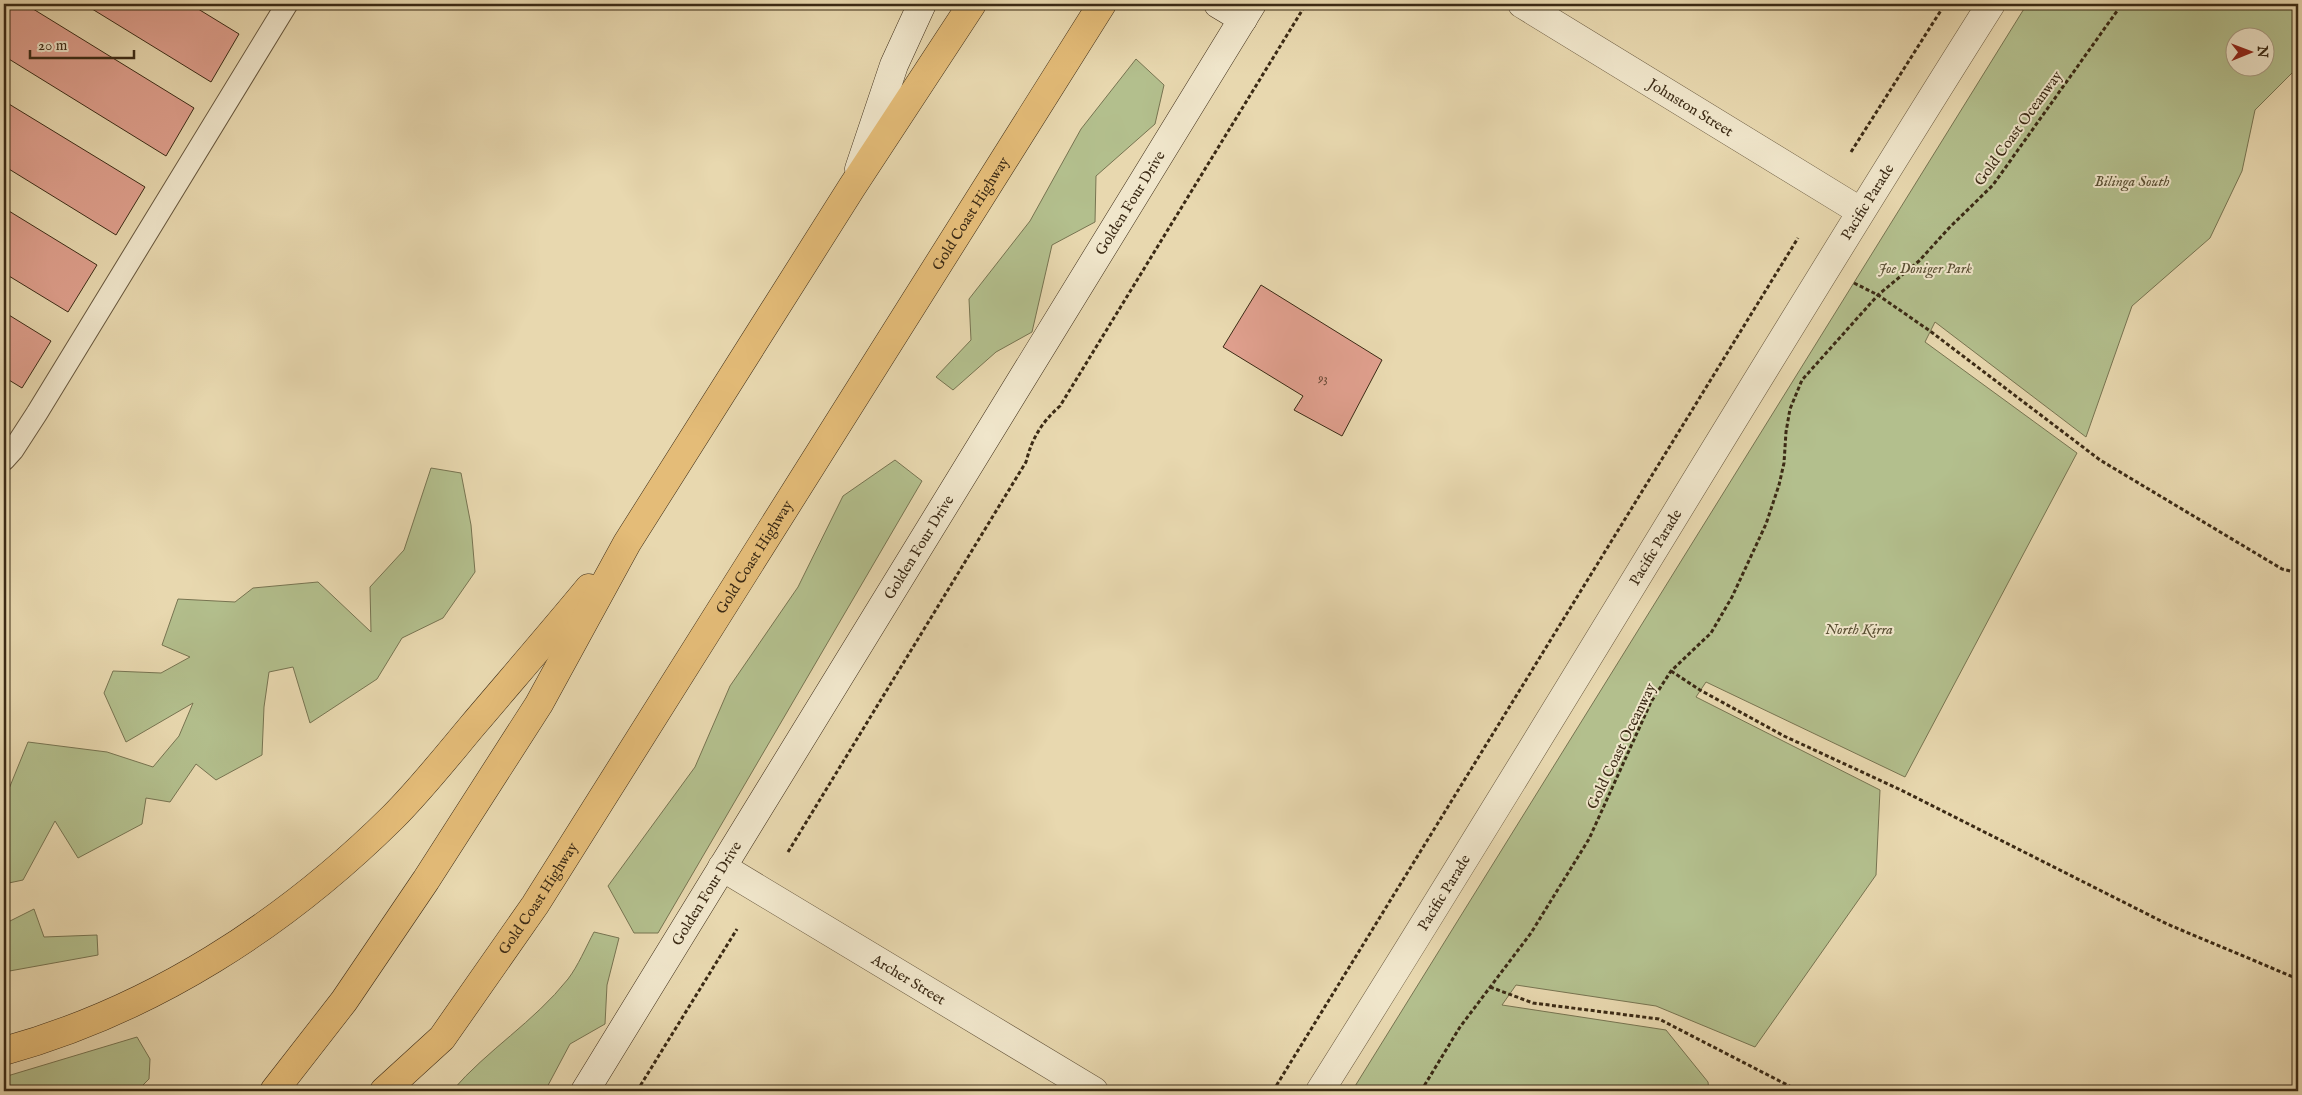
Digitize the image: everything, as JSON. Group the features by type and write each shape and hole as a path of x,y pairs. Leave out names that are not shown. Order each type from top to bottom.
{"highway":[{"path":"274,1091 344,1001 426,880 528,721 627,543 852,187 972,4"},
{"name":"Gold Coast Highway","path":"384,1091 442,1038 535,905 1102,4"},
{"path":"4,1051 91,1022 190,974 248,937 300,900 351,857 394,816 627,543"},
{"path":"409,1091 442,1038"}],"street":[{"path":"852,187 894,64 922,4"},
{"path":"1218,4 1247,11"},
{"name":"Johnston Street","path":"1522,4 1860,211"},
{"name":"Pacific Parade","path":"1320,1091 1434,912 1860,211 1991,4"},
{"name":"Golden Four Drive","path":"585,1091 1247,11"},
{"name":"Archer Street","path":"722,867 1094,1091"}],"lane":[{"path":"4,460 13,450 37,413 288,4"}],"path":[{"path":"788,852 1026,462 1032,441 1046,418 1060,406 1306,4"},
{"path":"1850,152 1945,4"},
{"name":"Gold Coast Oceanway","path":"1421,1091 1460,1027 1532,933 1589,839 1651,702 1671,671 1711,633 1732,597 1766,524 1784,463 1790,409 1802,380 1878,295 1919,261 1949,228 1993,185 2122,4"},
{"path":"1273,1091 1798,238"},
{"path":"1854,283 1878,295 1930,331 2100,460 2282,569 2298,573"},
{"path":"1671,671 1700,690 1784,736 1902,790 2167,924 2298,979"},
{"path":"637,1091 737,929"},
{"path":"1490,987 1533,1003 1659,1019 1799,1091"}],"green space":[{"path":"2027,4 2298,4 2298,67 2255,110 2242,171 2210,238 2132,306 2086,437 1935,322 1925,342 2077,453 1905,777 1706,682 1696,697 1880,790 1876,875 1755,1047 1656,1006 1516,985 1502,1005 1666,1030 1708,1082 1709,1091 1352,1091"},
{"path":"1136,59 1164,85 1155,124 1096,176 1095,222 1052,245 1032,332 996,352 953,390 936,377 971,340 969,299 1030,221 1081,129"},
{"path":"895,460 922,481 658,933 634,933 608,886 695,767 730,686 798,587 843,496"},
{"path":"431,468 461,473 471,525 475,572 443,618 402,638 377,679 310,723 293,667 269,672 264,707 262,755 216,780 196,764 170,802 146,798 142,824 78,858 55,821 23,880 4,884 4,801 28,742 107,752 153,767 179,736 193,703 126,742 104,693 113,671 161,673 190,657 162,645 178,599 235,602 253,588 318,582 371,632 370,587 404,550"},
{"path":"34,909 44,937 97,935 98,955 4,972 4,924"},
{"path":"594,932 619,938 607,985 605,1024 570,1044 545,1091 452,1091 480,1062 526,1023 555,994 572,974"},
{"path":"137,1037 150,1059 149,1079 137,1091 4,1091 4,1077"}],"building":[{"path":"4,4 25,4 194,108 166,156 4,56"},
{"path":"84,4 190,4 239,34 211,82"},
{"path":"4,101 145,187 116,235 4,166"},
{"path":"4,208 97,265 68,312 4,273"},
{"path":"1261,285 1382,360 1342,436 1294,410 1303,396 1223,347"},
{"path":"4,312 51,341 22,388 4,377"}],"park label":[{"name":"Bilinga South","path":"2132,181"},
{"name":"Joe Doniger Park","path":"1925,268"},
{"name":"North Kirra","path":"1859,629"}]}
